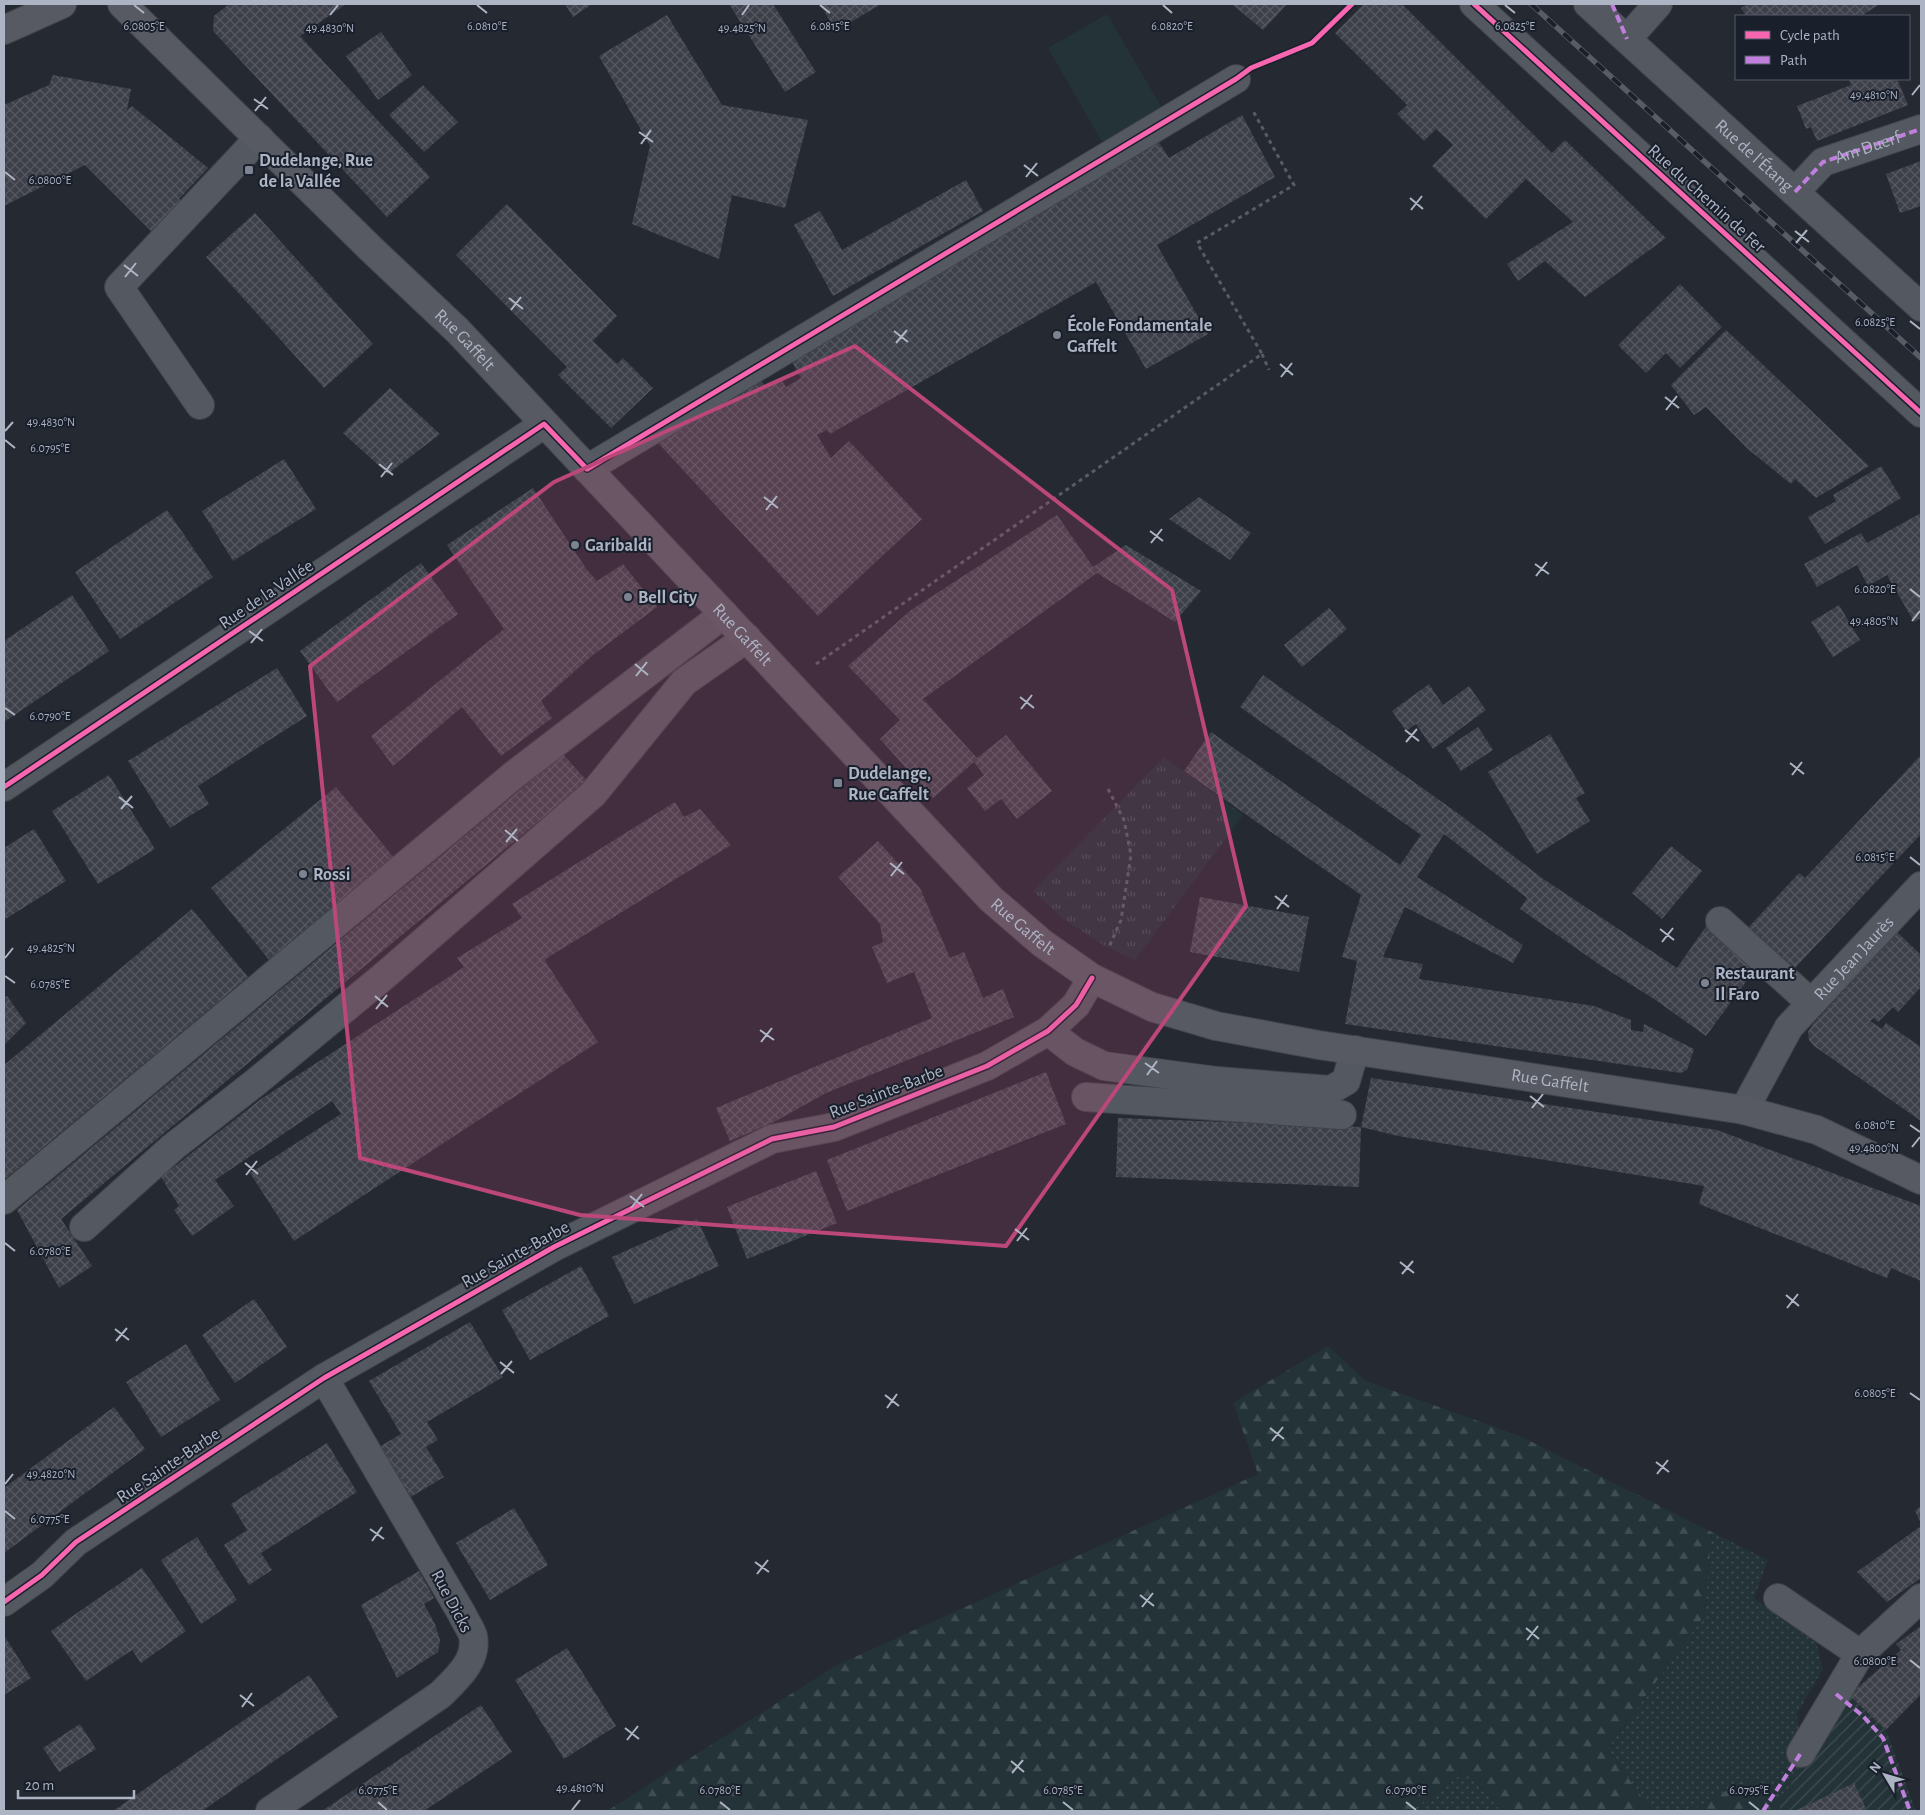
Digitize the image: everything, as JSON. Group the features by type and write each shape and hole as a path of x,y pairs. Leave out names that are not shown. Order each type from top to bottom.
{"main road":[{"path":"4,30 62,4"},
{"name":"Rue Gaffelt","path":"122,4 458,331 991,899 1042,942 1092,978 1152,1007 1216,1026 1355,1050 1744,1110 1816,1130 1921,1180"}],"street":[{"name":"Rue du Chemin de Fer","path":"1474,4 1921,413"},
{"name":"Rue de l'Étang","path":"1588,4 1921,307"},
{"path":"1627,39 1658,4"},
{"path":"587,469 1236,79"},
{"name":"Am Duerf","path":"1795,192 1823,162 1921,129"},
{"path":"200,405 119,287 259,138"},
{"name":"Rue de la Vallée","path":"4,786 544,424"},
{"path":"4,1200 515,774 724,614"},
{"path":"84,1226 173,1147 256,1082 384,976 593,794 684,682 747,638"},
{"name":"Rue Jean Jaurès","path":"1744,1110 1789,1027 1921,886"},
{"path":"1720,921 1811,1003"},
{"name":"Rue Sainte-Barbe","path":"4,1602 42,1575 76,1542 324,1378 554,1247 772,1139 834,1127 987,1066 1048,1031 1076,1005 1092,978"},
{"path":"1048,1031 1075,1052 1104,1066 1216,1094 1342,1115"},
{"path":"1086,1097 1331,1090 1346,1081 1355,1050"},
{"name":"Rue Dicks","path":"270,1811 440,1695 460,1676 472,1656 473,1636 462,1614 324,1378"},
{"path":"1778,1598 1860,1654"},
{"path":"1801,1753 1860,1654 1921,1598"}],"path":[{"path":"1236,79 1294,185 1197,243 1262,354 1269,370"},
{"path":"789,683 1262,354"},
{"path":"1092,978 1121,920 1131,855 1124,820 1108,789"}],"highlighted area":[{"path":"855,346 1172,590 1246,906 1006,1246 580,1215 360,1158 310,666 554,482"}],"green space":[{"path":"1107,14 1162,108 1102,142 1048,48"},
{"path":"1164,757 1243,815 1135,960 1108,948 1062,918 1033,891"},
{"path":"1328,1346 1366,1381 1520,1436 1712,1532 1704,1616 1607,1749 1652,1811 1501,1811 1467,1770 1411,1811 607,1811 835,1666 1258,1474 1233,1403"},
{"path":"1712,1532 1768,1560 1754,1598 1816,1641 1823,1669 1797,1714 1801,1753 1808,1758 1782,1798 1752,1776 1691,1811 1652,1811 1607,1749 1704,1616"},
{"path":"1849,1695 1886,1730 1916,1811 1779,1811 1782,1798"},
{"path":"1467,1770 1501,1811 1411,1811"},
{"path":"1752,1776 1782,1798 1779,1811 1691,1811"}],"building":[{"path":"229,4 346,4 300,36 430,177 387,217 213,31 214,16"},
{"path":"565,4 592,4 573,17"},
{"path":"729,4 773,4 816,72 785,92"},
{"path":"820,4 881,4 836,31"},
{"path":"1232,4 1287,4 1263,30"},
{"path":"1364,4 1402,4 1552,153 1565,140 1666,238 1585,297 1545,261 1518,281 1507,264 1573,222 1526,179 1486,219 1432,166 1453,145 1436,129 1424,141 1397,114 1407,105 1335,33"},
{"path":"1749,4 1880,4 1863,15 1745,15 1741,8"},
{"path":"667,15 722,105 808,120 785,208 732,195 719,259 632,224 650,146 599,56"},
{"path":"381,32 412,75 378,100 346,56"},
{"path":"53,75 131,89 127,110 132,106 208,168 179,199 190,205 157,237 85,165 4,206 4,105 49,85"},
{"path":"1849,80 1897,80 1908,105 1817,141 1811,127 1806,129 1797,106 1851,85"},
{"path":"423,85 458,122 424,152 389,115"},
{"path":"1242,115 1275,177 1157,245 1208,334 1146,369 1096,282 830,434 827,430 817,435 831,458 849,441 922,519 818,616 658,443 678,432 675,427 760,379 765,387 780,378 786,387 801,378 792,362 1158,141 1169,158"},
{"path":"1921,161 1921,206 1900,213 1886,174"},
{"path":"966,180 983,211 833,296 794,225 820,211 842,250"},
{"path":"507,204 617,316 593,341 617,364 623,358 653,388 611,428 558,375 567,367 456,255"},
{"path":"255,213 373,344 324,388 206,257"},
{"path":"1680,284 1722,327 1680,368 1666,353 1646,373 1618,345"},
{"path":"1726,330 1869,466 1816,498 1795,479 1791,484 1749,450 1706,407 1694,415 1671,385"},
{"path":"390,388 440,434 388,474 343,433"},
{"path":"284,459 316,509 233,561 202,511"},
{"path":"1881,466 1901,498 1825,544 1808,517 1836,501 1833,495"},
{"path":"533,488 587,570 597,581 623,564 657,607 593,655 541,701 552,718 501,756 462,707 393,766 371,736 504,629 447,545"},
{"path":"1199,497 1251,533 1230,560 1169,519"},
{"path":"167,510 213,577 120,639 75,572"},
{"path":"1921,513 1921,618 1914,622 1887,575 1868,586 1857,565 1817,587 1804,564 1861,533 1867,543"},
{"path":"1057,515 1093,567 1126,545 1201,591 1175,622 1097,573 923,699 977,758 1006,735 1052,791 1017,819 1001,799 985,811 967,788 984,775 974,762 933,798 880,739 900,720 848,666 911,610"},
{"path":"421,563 458,614 337,702 300,651"},
{"path":"72,595 109,651 4,722 4,641"},
{"path":"1839,605 1860,640 1833,657 1811,622"},
{"path":"1329,608 1347,629 1302,667 1284,645"},
{"path":"277,668 307,716 198,786 209,804 170,828 128,761"},
{"path":"1263,675 1459,814 1542,878 1677,968 1709,922 1762,960 1706,1036 1520,909 1527,898 1444,834 1417,877 1523,945 1513,963 1405,907 1383,957 1423,964 1419,979 1594,1006 1631,1020 1631,1030 1643,1032 1644,1024 1694,1049 1687,1070 1681,1073 1345,1024 1357,961 1342,957 1361,895 1184,771 1211,732 1400,865 1421,835 1240,707"},
{"path":"1429,684 1443,705 1469,686 1486,710 1433,749 1416,724 1406,731 1392,711"},
{"path":"1478,727 1493,750 1461,771 1446,748"},
{"path":"1550,734 1585,793 1576,798 1590,821 1537,854 1488,772"},
{"path":"563,754 587,781 61,1219 92,1266 59,1288 17,1210"},
{"path":"1921,755 1921,834 1792,971 1747,929 1799,873 1805,878"},
{"path":"109,775 155,849 98,884 52,811"},
{"name":"Rossi","path":"336,787 395,859 270,961 211,888"},
{"path":"675,802 684,817 700,809 731,845 545,961 598,1042 294,1241 250,1173 341,1114 332,1101 215,1180 234,1206 192,1236 174,1210 179,1206 161,1177 261,1099 464,967 457,958 522,918 512,904"},
{"path":"34,829 66,881 4,920 4,848"},
{"path":"878,841 920,888 950,958 964,952 983,998 1003,989 1014,1017 826,1093 774,1122 730,1141 716,1108 932,1018 914,972 887,983 872,947 883,942 880,924 838,877"},
{"path":"1671,846 1702,871 1662,919 1632,893"},
{"path":"1200,897 1309,917 1299,972 1190,952"},
{"path":"192,909 248,977 4,1180 4,1065"},
{"path":"1897,932 1921,955 1921,987 1898,1012 1893,1007 1878,1022 1874,1018 1870,1021 1882,1029 1886,1023 1921,1047 1921,1121 1814,1046 1809,1040 1808,1032 1814,1023"},
{"path":"7,996 26,1023 4,1045 4,997"},
{"path":"1046,1072 1066,1124 847,1211 827,1160"},
{"path":"1371,1078 1717,1130 1921,1206 1921,1281 1891,1268 1887,1278 1699,1204 1704,1186 1398,1136 1361,1127"},
{"path":"1118,1118 1361,1127 1359,1187 1116,1177"},
{"path":"816,1171 837,1223 747,1259 727,1207"},
{"path":"697,1219 719,1266 634,1304 612,1257"},
{"path":"581,1266 609,1316 530,1360 502,1310"},
{"path":"254,1299 287,1347 235,1383 202,1335"},
{"path":"470,1322 503,1377 427,1422 438,1440 426,1447 444,1477 409,1498 379,1447 401,1434 369,1381"},
{"path":"186,1344 220,1400 161,1437 126,1382"},
{"path":"114,1407 145,1449 4,1553 4,1488"},
{"path":"327,1443 357,1492 261,1553 272,1570 249,1585 224,1545 247,1530 231,1504"},
{"path":"1921,1506 1921,1523 1915,1511"},
{"path":"514,1508 548,1565 490,1600 456,1543"},
{"path":"1921,1526 1921,1578 1887,1602 1857,1572"},
{"path":"197,1537 237,1600 201,1624 161,1560"},
{"path":"142,1568 186,1631 141,1663 132,1650 86,1681 51,1631"},
{"path":"419,1571 434,1598 424,1604 435,1624 440,1640 438,1652 397,1678 361,1605"},
{"path":"1921,1626 1921,1694 1886,1730 1849,1695 1901,1650 1896,1644"},
{"path":"4,1635 31,1678 4,1695"},
{"path":"567,1648 616,1726 564,1759 515,1680"},
{"path":"309,1675 338,1717 202,1811 113,1811"},
{"path":"481,1705 512,1752 424,1811 322,1811"},
{"path":"80,1724 96,1749 59,1772 43,1748"},
{"path":"1854,1783 1867,1811 1795,1811"}],"railway":[{"path":"1531,4 1921,358"}],"marked path":[{"path":"1612,4 1627,39"},
{"path":"1795,192 1823,162 1921,129"},
{"path":"1836,1694 1863,1716 1883,1738 1910,1811"},
{"path":"1763,1811 1801,1753"}],"cycle path":[{"path":"4,787 544,424 587,469 1236,79 1251,68 1312,43 1352,4"},
{"path":"1474,4 1921,413"},
{"path":"4,1602 42,1575 76,1542 324,1378 554,1247 772,1139 834,1127 987,1066 1048,1031 1076,1005 1092,978"}],"place":[{"name":"Dudelange, Rue de la Vallée","path":"249,170"},
{"name":"École Fondamentale Gaffelt","path":"1057,335"},
{"name":"Garibaldi","path":"575,545"},
{"name":"Bell City","path":"628,597"},
{"name":"Dudelange, Rue Gaffelt","path":"838,783"},
{"name":"Rossi","path":"303,874"},
{"name":"Restaurant Il Faro","path":"1705,983"}]}
